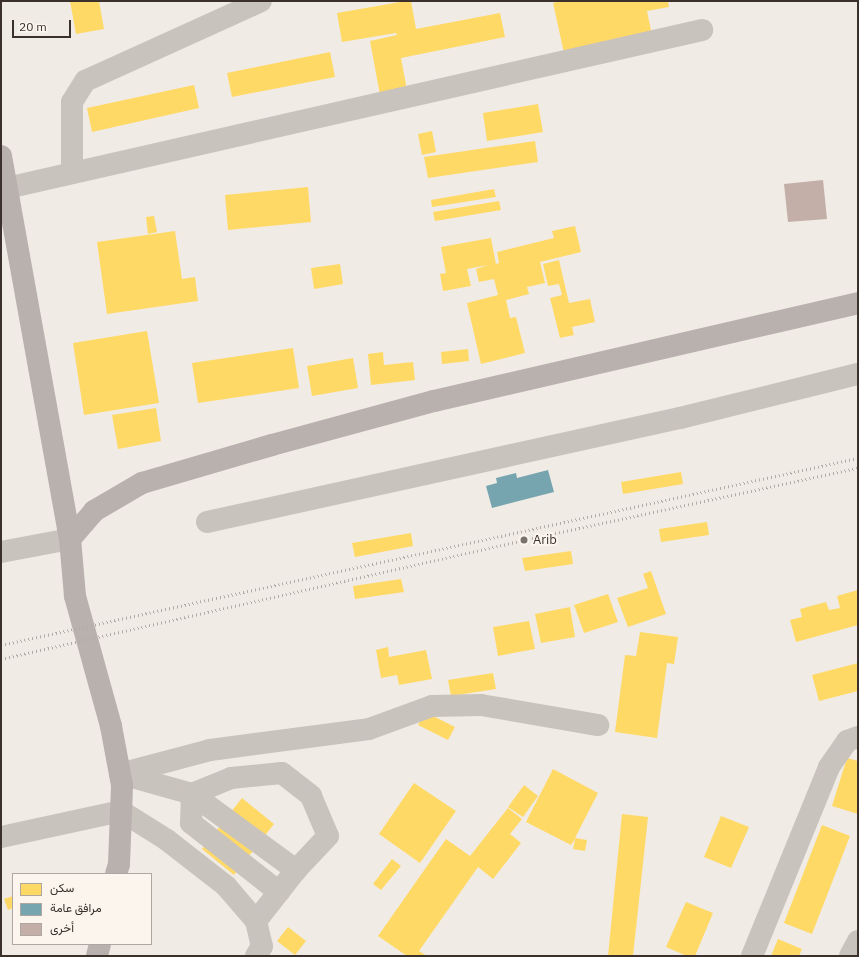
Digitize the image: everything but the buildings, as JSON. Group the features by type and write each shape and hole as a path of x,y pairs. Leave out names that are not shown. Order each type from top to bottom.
{"main road":[{"path":"1,156 70,539 74,596 111,726 122,785 119,864 116,873"},
{"path":"70,539 94,511 142,483 272,445 434,401 858,303"},
{"path":"97,956 100,945"}],"street":[{"path":"72,173 72,102 85,81 261,1"},
{"path":"7,188 702,30"},
{"path":"207,522 672,420 858,374"},
{"path":"1,552 70,539"},
{"path":"120,774 210,750 369,729 432,706 481,705 598,726"},
{"path":"752,956 829,767 847,741 858,737"},
{"path":"192,794 231,778 282,773 311,796 328,836 296,870 256,921"},
{"path":"120,774 192,794 296,870"},
{"path":"192,794 191,823 279,892"},
{"path":"1,836 121,811 166,840 226,886 256,921 262,946 256,956"},
{"path":"850,956 858,942"}],"railway":[{"path":"1,645 858,458"},
{"path":"1,659 524,540 858,468"}],"place":[{"name":"Arib","path":"524,540"}]}
